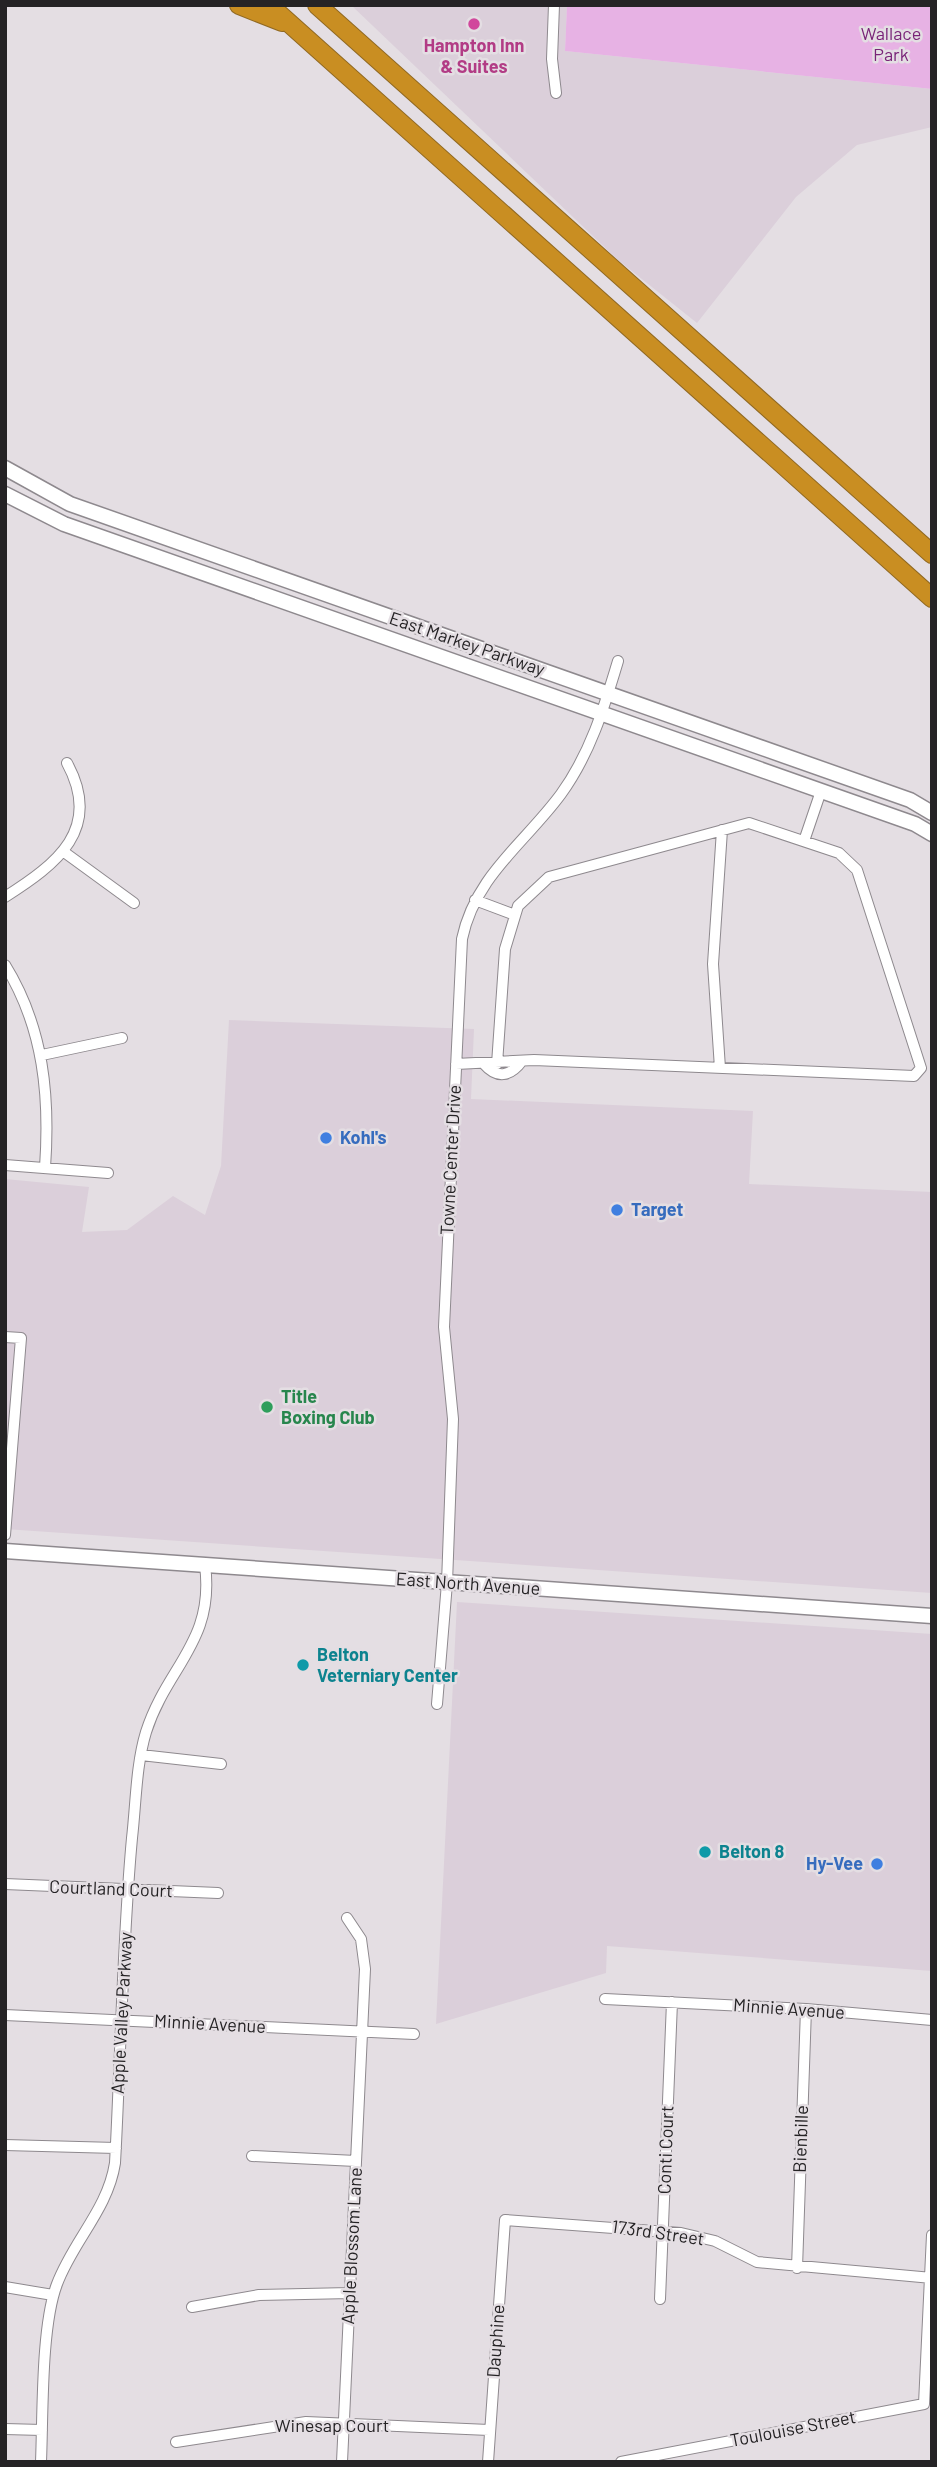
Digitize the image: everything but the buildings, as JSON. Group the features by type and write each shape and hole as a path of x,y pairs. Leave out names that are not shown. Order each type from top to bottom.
{"highway":[{"path":"239,5 291,25"},
{"path":"269,5 932,598"},
{"path":"317,6 932,554"}],"street":[{"path":"554,5 552,59 556,93"},
{"name":"East Markey Parkway","path":"5,468 70,504 910,800 932,813"},
{"name":"East Markey Parkway","path":"5,494 64,524 915,824 932,834"},
{"name":"Towne Center Drive","path":"437,1704 447,1583 453,1419 444,1327 463,939 475,900 502,858 561,793 593,740 618,662"},
{"path":"5,897 51,866 64,852 76,829 80,788 67,762"},
{"path":"804,841 821,791"},
{"path":"456,1064 497,1064 522,1061 914,1076 920,1068 857,870 839,853 749,823 549,877 518,906 505,949 497,1064"},
{"path":"720,1068 713,964 722,830"},
{"path":"64,852 134,902"},
{"path":"475,900 515,915"},
{"path":"5,965 18,986 42,1055 48,1121 45,1168"},
{"path":"42,1055 122,1038"},
{"path":"484,1064 500,1075 510,1074 522,1061"},
{"path":"5,1165 108,1173"},
{"path":"5,1337 21,1338 5,1535"},
{"name":"East North Avenue","path":"5,1551 932,1616"},
{"name":"Apple Valley Parkway","path":"41,2462 48,2332 53,2295 63,2267 103,2202 114,2171 127,1889 141,1755 160,1697 200,1630 207,1598 205,1565"},
{"path":"141,1755 221,1764"},
{"name":"Courtland Court","path":"5,1884 218,1893"},
{"name":"Apple Blossom Lane","path":"342,2462 365,1954 359,1933 347,1918"},
{"name":"Minnie Avenue","path":"605,1998 806,2009 932,2020"},
{"name":"Conti Court","path":"660,2299 672,2002"},
{"name":"Bienbille","path":"797,2268 806,2009"},
{"name":"Minnie Avenue","path":"5,2015 415,2034"},
{"path":"5,2145 116,2148"},
{"path":"252,2156 356,2161"},
{"name":"173rd Street","path":"506,2220 663,2230 715,2241 757,2262 797,2268 931,2278"},
{"name":"Dauphine","path":"488,2462 506,2220"},
{"path":"931,2278 932,2235"},
{"name":"Toulouise Street","path":"621,2462 924,2404 931,2278"},
{"path":"5,2287 53,2295"},
{"path":"192,2307 259,2295 350,2293"},
{"name":"Winesap Court","path":"176,2442 285,2424 344,2423 489,2430"},
{"path":"5,2429 42,2430"}],"shaded area":[{"path":"351,5 567,5 565,51 932,89 932,127 857,145 796,197 697,323 618,260"},
{"path":"229,1020 474,1029 471,1099 753,1111 749,1184 932,1192 932,1593 5,1529 5,1179 89,1187 82,1232 127,1230 173,1196 205,1215 221,1166"},
{"path":"457,1602 932,1634 932,1971 607,1946 606,1973 436,2024"}],"green space":[{"name":"Wallace Park","path":"567,5 932,5 932,89 565,51"}],"place":[{"name":"Hampton Inn & Suites","path":"474,24"},
{"name":"Kohl's","path":"326,1138"},
{"name":"Target","path":"617,1210"},
{"name":"Title Boxing Club","path":"267,1407"},
{"name":"Belton Veterniary Center","path":"303,1665"},
{"name":"Belton 8","path":"705,1852"},
{"name":"Hy-Vee","path":"877,1864"}]}
